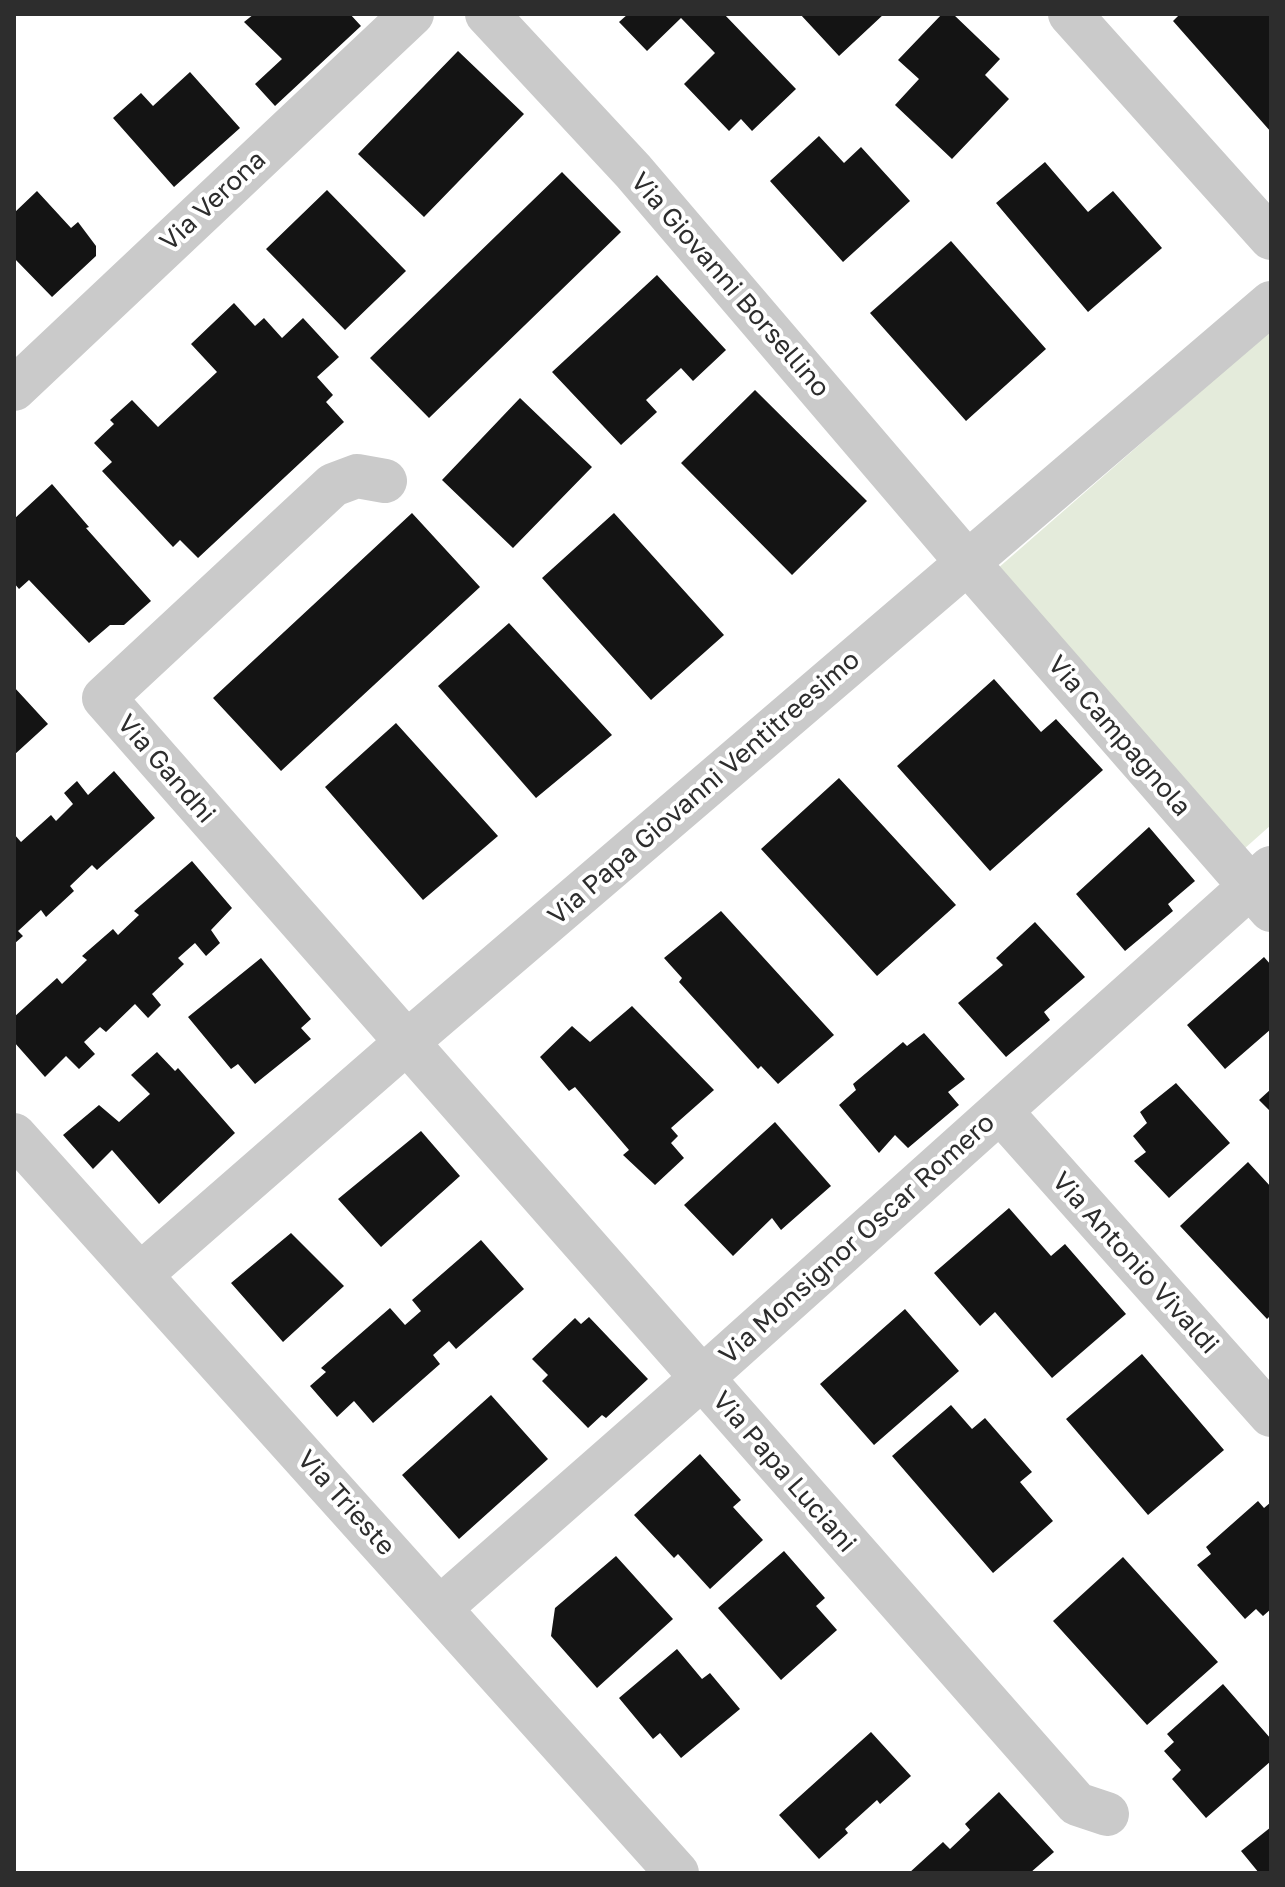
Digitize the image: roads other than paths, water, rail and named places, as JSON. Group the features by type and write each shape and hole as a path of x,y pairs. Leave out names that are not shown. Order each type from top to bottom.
{"street":[{"name":"Via Verona","path":"14,389 412,14"},
{"name":"Via Giovanni Borsellino","path":"487,14 633,171 967,562"},
{"path":"1070,14 1271,238"},
{"name":"Via Papa Giovanni Ventitreesimo","path":"140,1275 406,1043 1271,303"},
{"name":"Via Gandhi","path":"385,481 357,476 333,485 104,698 406,1043"},
{"name":"Via Campagnola","path":"967,562 1264,888"},
{"name":"Via Monsignor Oscar Romero","path":"440,1608 1000,1111 1264,888"},
{"name":"Via Papa Luciani","path":"406,1043 1077,1804 1107,1814"},
{"name":"Via Antonio Vivaldi","path":"1000,1111 1271,1415"},
{"name":"Via Trieste","path":"14,1135 677,1873"}]}
